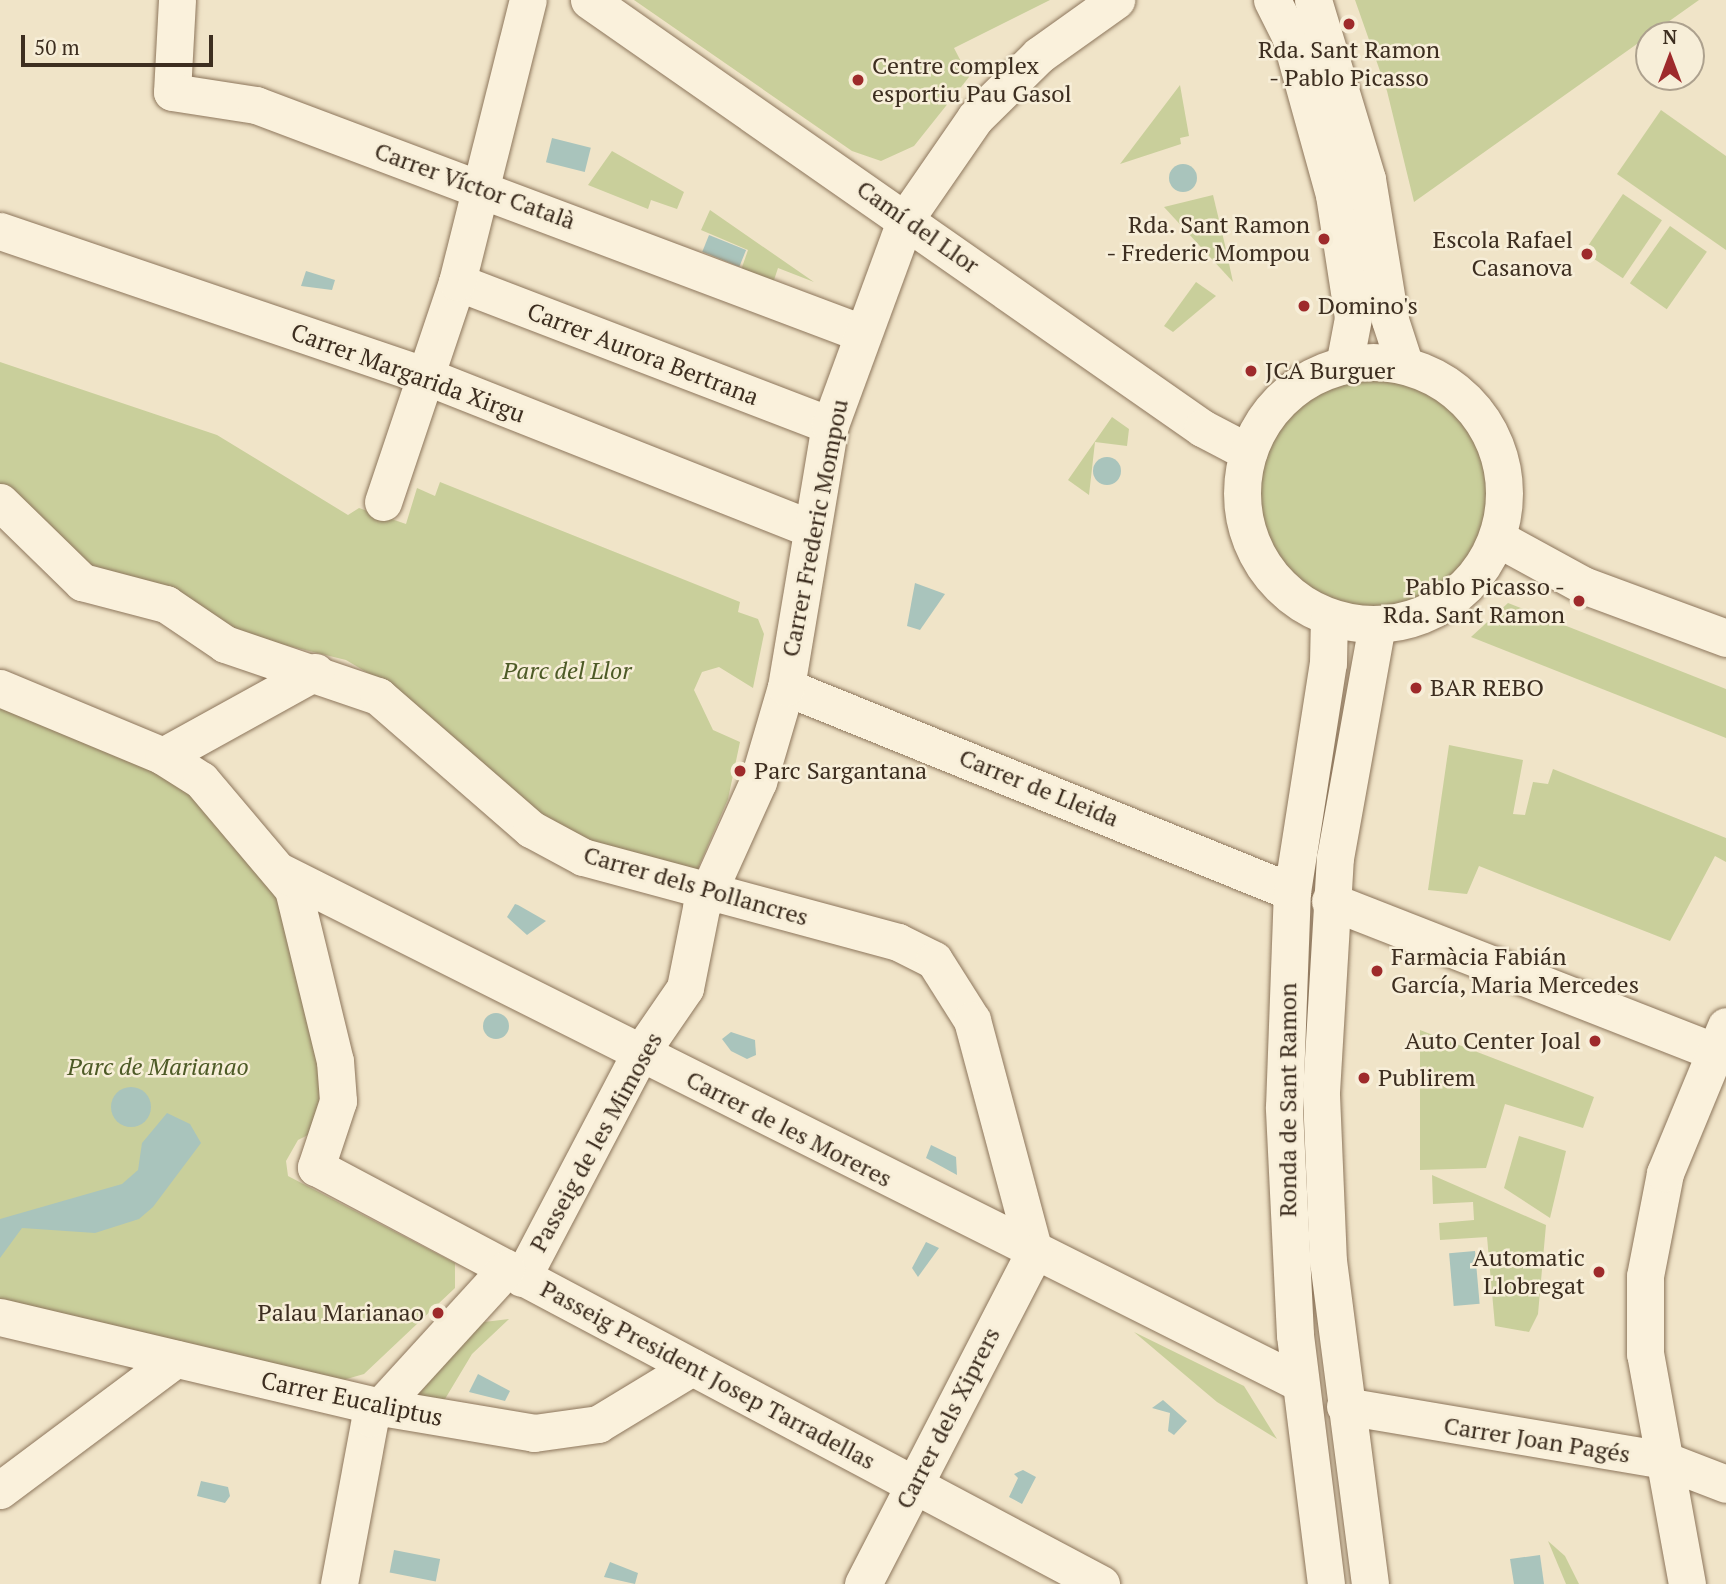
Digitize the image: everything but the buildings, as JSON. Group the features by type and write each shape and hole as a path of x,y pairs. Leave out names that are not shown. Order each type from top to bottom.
{"street":[{"name":"Carrer Víctor Català","path":"177,0 172,92 256,105 483,186 859,332"},
{"path":"383,502 428,377 457,282 528,0"},
{"name":"Camí del Llor","path":"589,0 906,218 1202,428 1248,452"},
{"name":"Carrer Frederic Mompou","path":"713,891 758,782 786,687 830,425 859,332 906,218 975,118 1038,55 1116,0"},
{"path":"1272,0 1290,36 1334,195 1353,318 1344,365"},
{"path":"1313,0 1367,179 1390,320 1405,366"},
{"name":"Carrer Margarida Xirgu","path":"0,231 428,377 812,529"},
{"name":"Carrer Aurora Bertrana","path":"457,282 830,425"},
{"path":"1344,365 1405,366 1462,396 1492,437 1505,487 1497,538 1483,566 1450,600 1416,617 1377,625 1329,617 1282,588 1251,542 1241,488 1248,452 1284,396 1344,365"},
{"name":"Carrer dels Pollancres","path":"0,502 82,582 166,604 225,644 315,672 378,696 531,828 559,844 612,867 713,891 898,942 949,975 972,1020 1034,1252"},
{"path":"1497,538 1561,568 1583,585 1726,638"},
{"name":"Ronda de Sant Ramon","path":"1326,1584 1300,1383 1284,1107 1292,891 1328,663 1329,617"},
{"name":"Ronda de Sant Ramon","path":"1370,1584 1345,1406 1322,1184 1330,901 1377,625"},
{"path":"163,756 315,672"},
{"name":"Carrer de Lleida","path":"786,687 1292,891"},
{"path":"0,688 163,756 234,811 280,872"},
{"name":"Carrer de les Moreres","path":"280,872 639,1055 1300,1383"},
{"name":"Passeig President Josep Tarradellas","path":"280,872 304,913 335,1061 338,1101 316,1167 1101,1584"},
{"name":"Passeig de les Mimoses","path":"339,1584 370,1418 514,1273 639,1055 685,988 693,933 713,891"},
{"path":"1330,901 1721,1044 1658,1195 1645,1276 1645,1354 1687,1584"},
{"name":"Carrer dels Xiprers","path":"863,1584 1034,1252"},
{"name":"Carrer Eucaliptus","path":"0,1317 381,1407 497,1430 567,1432 623,1414 692,1367"},
{"path":"0,1490 175,1359"},
{"name":"Carrer Joan Pagés","path":"1345,1406 1664,1460 1726,1484"}],"green space":[{"name":"Centre complex esportiu Pau Gasol","path":"634,0 1050,0 954,48 969,77 914,146 881,161 852,151"},
{"path":"1355,0 1699,0 1669,21 1635,21 1635,45 1414,202 1387,91"},
{"path":"1180,85 1189,136 1180,138 1181,144 1120,164"},
{"path":"1661,110 1726,156 1726,250 1617,174"},
{"path":"612,151 684,192 677,209 651,200 648,209 588,185"},
{"path":"1623,194 1662,220 1623,278 1584,252"},
{"path":"1213,195 1225,245 1233,282 1164,207"},
{"path":"710,210 814,282 778,268 773,283 741,270 748,250 701,230"},
{"path":"1670,226 1707,252 1667,309 1630,283"},
{"path":"1196,282 1216,296 1173,332 1164,326"},
{"name":"Parc del Llor","path":"0,362 217,435 348,515 359,508 406,524 417,488 435,496 440,482 740,602 738,612 758,619 764,634 753,688 719,667 702,672 694,690 713,730 740,742 728,799 696,873 590,846 544,821 383,682 346,660 240,634 81,567 0,487"},
{"path":"1372,376 1395,378 1427,390 1446,402 1462,418 1483,458 1488,492 1486,515 1474,547 1462,566 1446,582 1406,603 1372,608 1349,606 1317,594 1298,582 1282,566 1261,526 1256,492 1258,469 1270,437 1282,418 1298,402 1338,381"},
{"path":"1112,417 1129,429 1127,446 1095,442 1089,495 1068,480"},
{"path":"1508,603 1726,689 1726,738 1471,637"},
{"name":"Parc de Marianao","path":"0,700 177,778 230,829 286,912 323,1089 312,1133 298,1140 286,1161 288,1176 455,1263 455,1288 364,1374 336,1382 0,1301"},
{"path":"1449,745 1523,760 1513,814 1525,815 1533,782 1548,784 1553,769 1726,838 1726,862 1715,856 1670,941 1479,866 1467,894 1428,890"},
{"path":"1420,1030 1594,1097 1583,1128 1505,1104 1486,1168 1420,1170"},
{"path":"1519,1136 1566,1151 1550,1218 1504,1188"},
{"path":"1432,1175 1546,1225 1538,1314 1529,1332 1495,1326 1487,1237 1440,1240 1439,1223 1474,1220 1473,1202 1433,1204"},
{"path":"509,1319 472,1354 442,1404 415,1395 476,1323"},
{"path":"1134,1332 1244,1386 1277,1439 1217,1402"},
{"path":"1548,1541 1565,1556 1579,1584 1566,1584"}],"water":[{"path":"552,138 591,148 585,172 546,162"},
{"path":"1183,164 1193,168 1197,178 1193,188 1183,192 1173,188 1169,178 1173,168"},
{"path":"709,235 746,250 739,267 702,252"},
{"path":"306,271 335,280 332,290 301,286"},
{"path":"1107,457 1117,461 1121,471 1117,481 1107,485 1097,481 1093,471 1097,461"},
{"path":"915,583 945,594 920,630 907,626"},
{"path":"515,904 546,921 527,935 507,917"},
{"path":"496,1013 505,1017 509,1026 505,1035 496,1039 487,1035 483,1026 487,1017"},
{"path":"731,1032 755,1040 756,1055 747,1059 731,1051 722,1039"},
{"path":"131,1087 145,1093 151,1107 145,1121 131,1127 117,1121 111,1107 117,1093"},
{"path":"167,1113 190,1124 201,1143 153,1207 139,1219 95,1233 22,1228 0,1258 0,1219 122,1184 138,1170 142,1143"},
{"path":"931,1145 956,1157 957,1175 926,1158"},
{"path":"926,1242 939,1248 918,1277 912,1268"},
{"path":"1475,1251 1480,1304 1454,1306 1449,1253"},
{"path":"478,1374 510,1391 505,1401 469,1392"},
{"path":"1163,1400 1187,1421 1174,1435 1168,1431 1170,1413 1152,1408"},
{"path":"1023,1470 1036,1477 1022,1504 1009,1497 1018,1478 1014,1474"},
{"path":"201,1481 228,1487 230,1496 225,1503 197,1496"},
{"path":"394,1550 440,1559 436,1582 390,1573"},
{"path":"1540,1555 1544,1584 1514,1584 1510,1559"},
{"path":"610,1562 638,1573 635,1584 604,1577"}],"place":[{"name":"Rda. Sant Ramon - Pablo Picasso","path":"1349,24"},
{"name":"Centre complex esportiu Pau Gasol","path":"858,80"},
{"name":"Rda. Sant Ramon - Frederic Mompou","path":"1324,239"},
{"name":"Escola Rafael Casanova","path":"1587,254"},
{"name":"Domino's","path":"1304,306"},
{"name":"JCA Burguer","path":"1251,371"},
{"name":"Pablo Picasso - Rda. Sant Ramon","path":"1579,601"},
{"name":"BAR REBO","path":"1416,688"},
{"name":"Parc Sargantana","path":"740,771"},
{"name":"Farmàcia Fabián García, Maria Mercedes","path":"1377,971"},
{"name":"Auto Center Joal","path":"1595,1041"},
{"name":"Publirem","path":"1364,1078"},
{"name":"Automatic Llobregat","path":"1599,1272"},
{"name":"Palau Marianao","path":"438,1313"}]}
